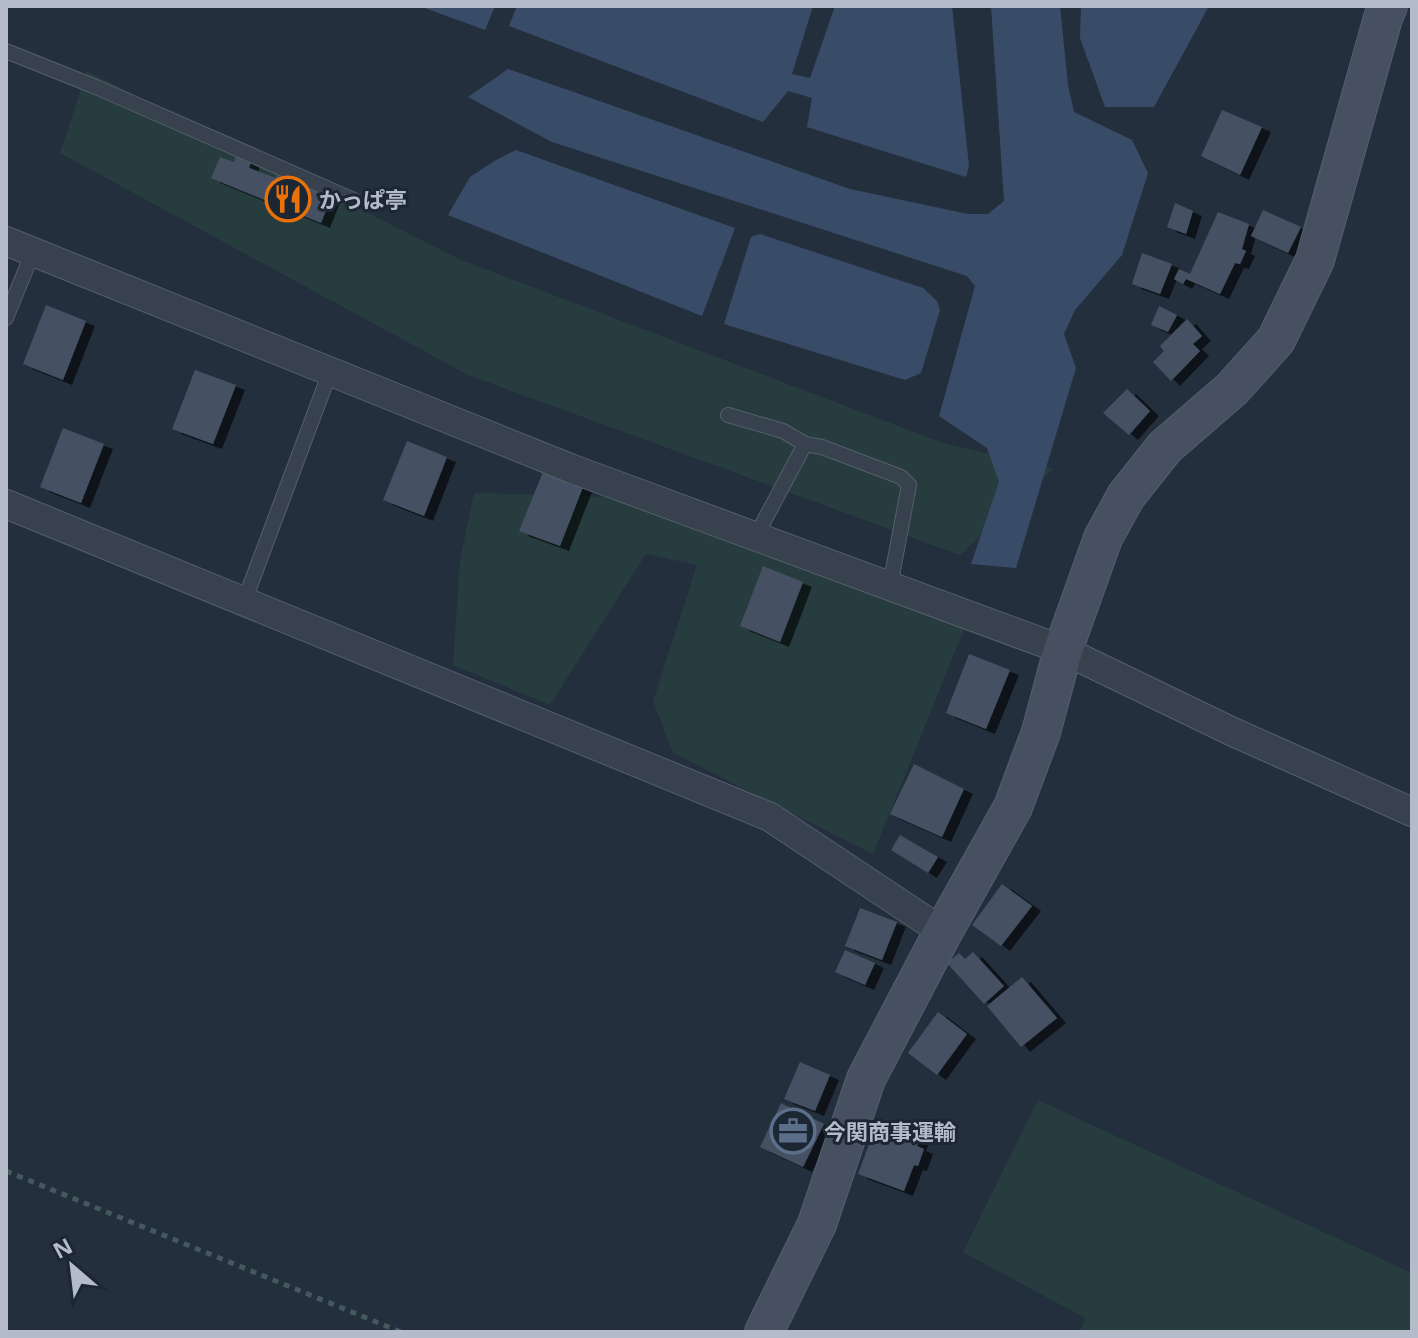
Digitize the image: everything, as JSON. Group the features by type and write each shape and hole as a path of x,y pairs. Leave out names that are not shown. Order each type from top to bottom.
{"street":[{"path":"764,1332 817,1224 866,1079 1013,807 1041,732 1063,650 1103,538 1126,496 1165,447 1232,389 1276,340 1315,260 1388,6"},
{"path":"6,241 570,468 1063,650 1233,732 1412,812"},
{"path":"6,504 770,817 943,932"}],"lane":[{"path":"6,51 354,200"},
{"path":"6,318 33,252"},
{"path":"244,602 330,372"},
{"path":"728,415 783,431 805,444 822,447 901,477 909,485 890,586"},
{"path":"756,536 805,444"}],"path":[{"path":"6,1171 401,1332"}],"green space":[{"path":"87,71 459,259 943,443 1053,469 960,555 468,375 60,153"},
{"path":"474,493 614,497 965,627 873,854 673,753 653,701 697,565 646,554 550,705 453,665 460,560"},
{"path":"1038,1100 1412,1273 1412,1332 1080,1332 1085,1318 963,1252"}],"water":[{"path":"419,6 495,6 485,30"},
{"path":"517,6 813,6 792,74 810,78 835,6 952,6 969,166 966,177 807,127 812,98 788,91 763,122 509,26"},
{"path":"991,6 1060,6 1068,85 1074,112 1132,140 1148,173 1122,255 1075,310 1064,334 1076,368 1016,568 971,564 999,482 987,448 939,416 975,286 967,276 552,142 468,97 508,69 850,189 968,214 988,214 1004,201"},
{"path":"1081,6 1209,6 1154,107 1105,107 1080,38"},
{"path":"516,150 735,228 702,316 448,215 470,177"},
{"path":"760,234 923,288 937,301 940,310 921,373 905,380 724,324 751,237"}],"building":[{"path":"1222,110 1262,127 1240,175 1201,156"},
{"path":"236,156 251,162 249,168 293,181 291,186 301,190 303,185 318,190 316,196 330,200 321,223 211,178 220,157 234,162"},
{"path":"1175,203 1193,211 1186,234 1167,227"},
{"path":"1263,210 1301,227 1288,253 1251,236"},
{"path":"1218,212 1249,224 1242,249 1246,251 1240,264 1235,263 1220,294 1186,279 1183,284 1174,279 1179,269 1190,274"},
{"path":"1142,253 1172,264 1160,294 1132,284"},
{"path":"46,305 86,321 63,380 23,364"},
{"path":"1159,306 1177,315 1168,332 1151,325"},
{"path":"1187,319 1202,336 1193,344 1200,351 1171,381 1153,362 1164,351 1160,346"},
{"path":"195,370 236,385 213,444 172,429"},
{"path":"1127,389 1150,411 1129,435 1103,413"},
{"path":"63,428 104,444 81,503 40,487"},
{"path":"407,441 447,457 424,516 383,500"},
{"path":"543,472 583,487 560,546 519,531"},
{"path":"763,566 803,582 780,642 740,626"},
{"path":"969,654 1010,670 986,729 946,713"},
{"path":"914,764 964,789 942,837 890,814"},
{"path":"900,835 938,857 928,873 891,850"},
{"path":"1002,884 1032,906 1001,946 972,925"},
{"path":"860,908 897,922 882,960 845,946"},
{"path":"845,950 875,963 865,985 835,972"},
{"path":"973,952 1004,986 984,1004 947,963 959,953 965,959"},
{"path":"1022,977 1057,1018 1021,1047 987,1006"},
{"path":"938,1012 967,1034 937,1075 908,1053"},
{"path":"800,1062 830,1075 815,1111 784,1099"},
{"path":"781,1103 824,1124 803,1167 760,1147"},
{"path":"901,1130 920,1138 917,1146 924,1149 904,1191 858,1174 874,1131 897,1140"}],"place":[{"name":"かっぱ亭","path":"288,199"},
{"name":"今関商事運輸","path":"793,1131"}]}
